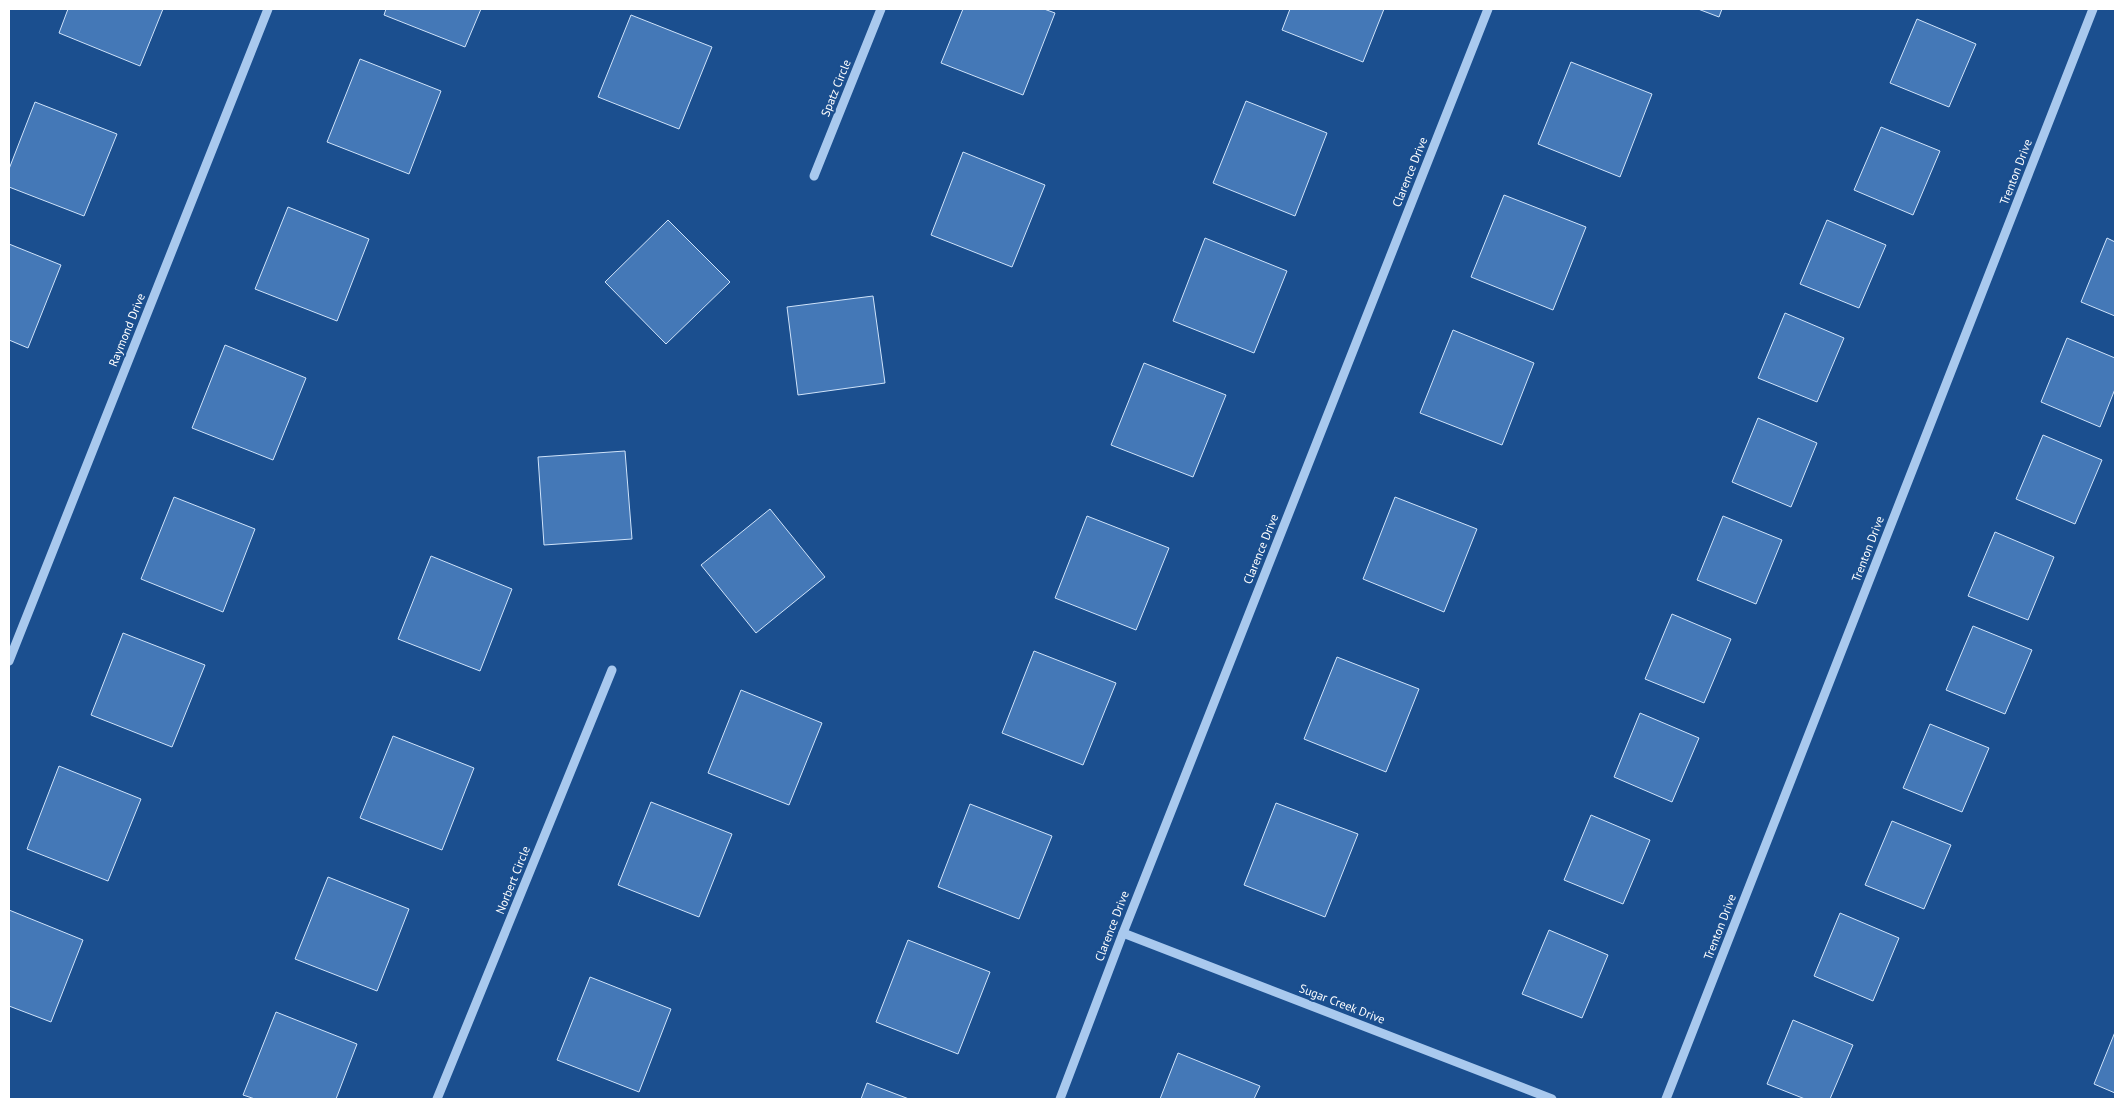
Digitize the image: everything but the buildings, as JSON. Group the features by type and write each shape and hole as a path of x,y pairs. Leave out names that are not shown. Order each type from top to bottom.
{"street":[{"name":"Raymond Drive","path":"9,661 268,9"},
{"name":"Spatz Circle","path":"814,176 881,9"},
{"name":"Clarence Drive","path":"1060,1099 1123,933 1488,9"},
{"name":"Trenton Drive","path":"1666,1099 2093,9"},
{"name":"Norbert Circle","path":"437,1099 612,670"},
{"name":"Sugar Creek Drive","path":"1123,933 1552,1099"}]}
